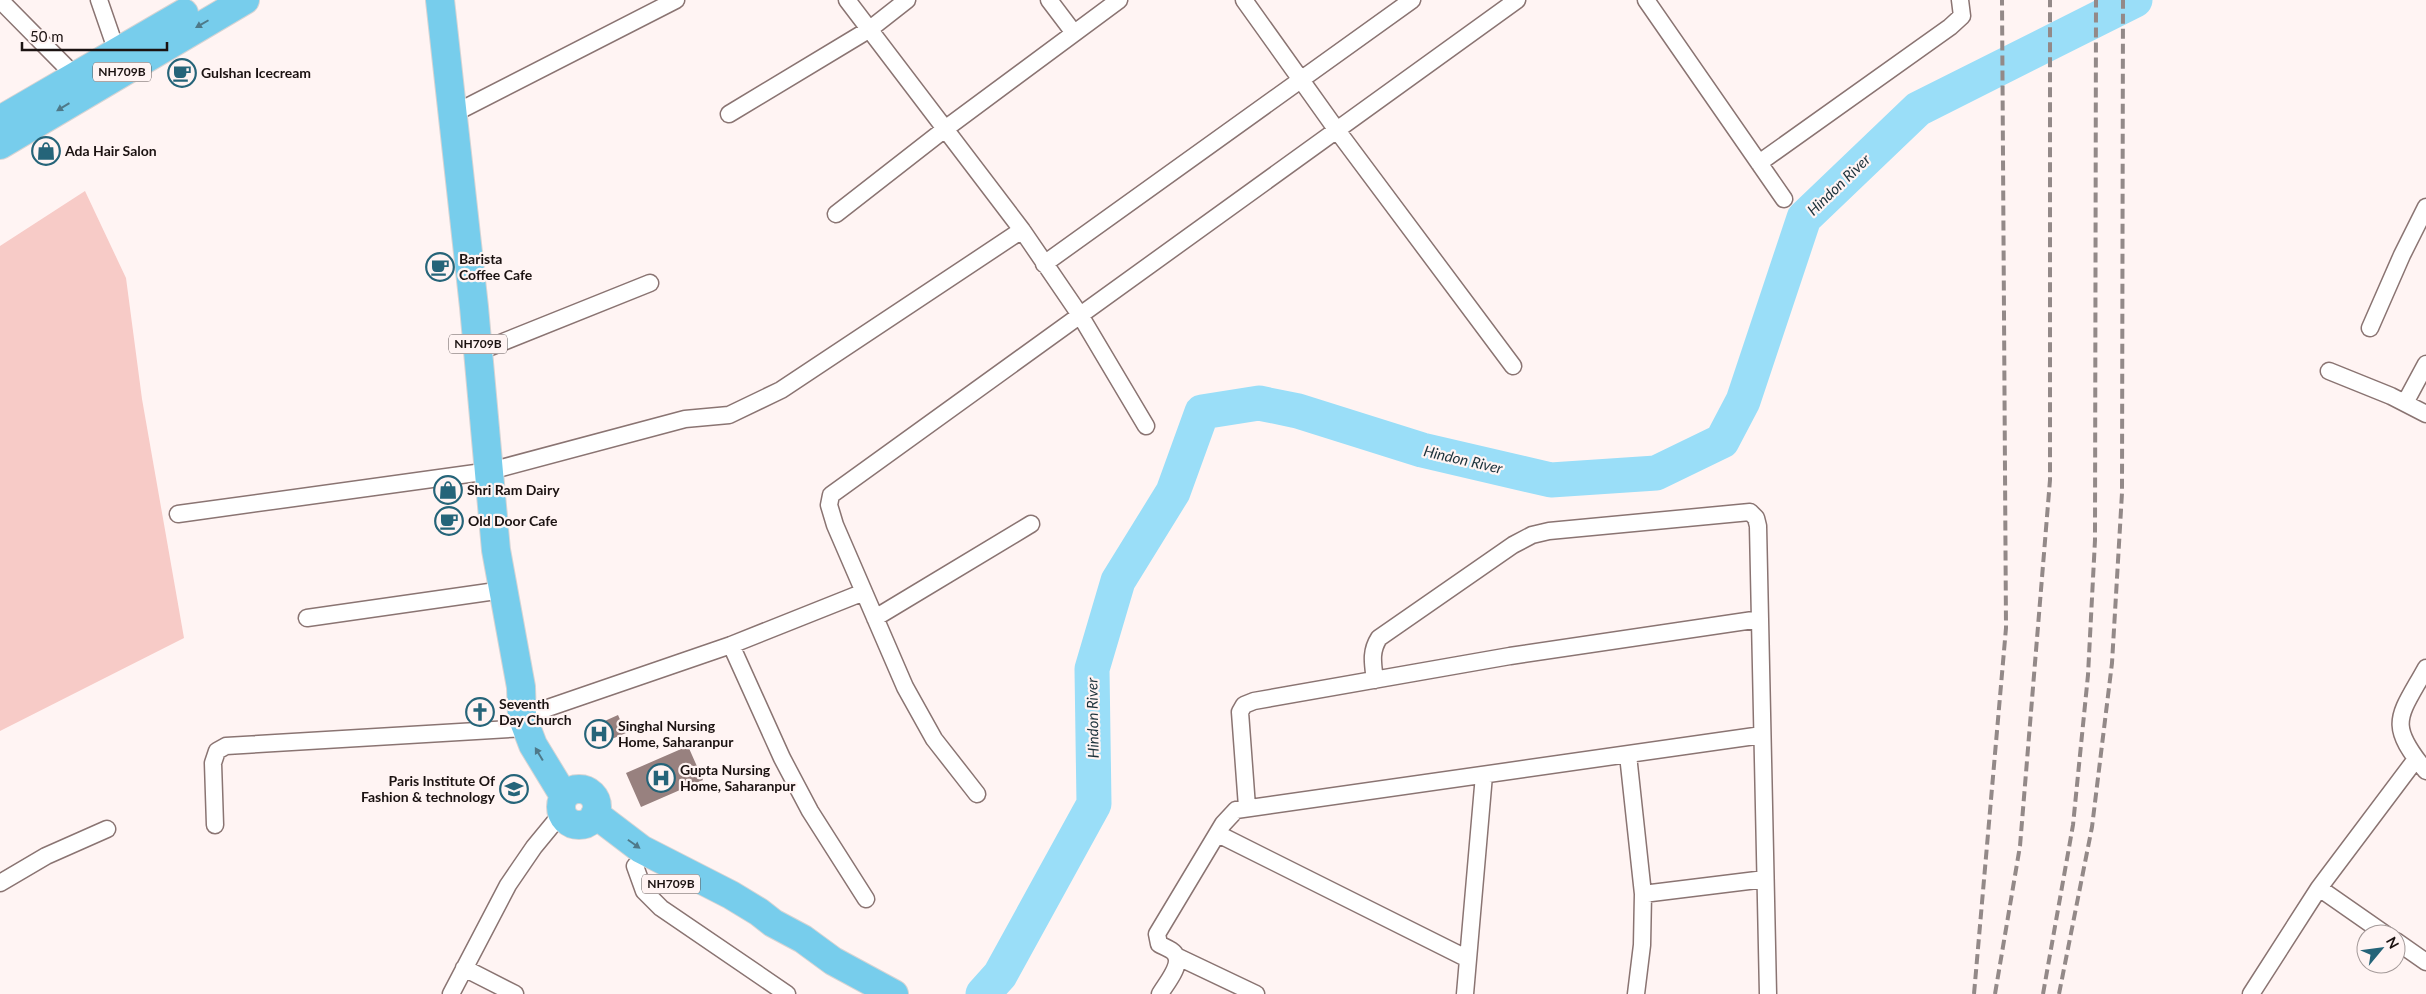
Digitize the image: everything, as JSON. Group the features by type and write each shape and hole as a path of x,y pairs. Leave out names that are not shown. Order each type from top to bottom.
{"highway":[{"name":"NH709B","path":"0,120 207,0"},
{"name":"NH709B","path":"0,145 245,0"},
{"name":"NH709B","path":"440,0 478,352 496,550 521,687 531,720 533,745 576,807 635,866 734,913 773,923"},
{"name":"NH709B","path":"576,807 641,849 739,900 773,923 803,939 833,960 894,994"}],"street":[{"path":"0,0 76,77"},
{"path":"99,0 117,52"},
{"path":"453,114 676,0"},
{"path":"848,0 1022,230 1080,316 1146,426"},
{"path":"729,114 870,29 907,0"},
{"path":"1049,0 1074,33"},
{"path":"836,214 1119,0"},
{"path":"1244,0 1336,130 1513,366"},
{"path":"1044,264 1412,0"},
{"path":"977,794 934,739 906,687 835,525 829,505 831,495 1517,0"},
{"path":"1646,0 1784,199"},
{"path":"1759,163 1950,27 1962,16 1960,0"},
{"path":"2370,328 2402,255 2426,207"},
{"path":"178,514 490,471 685,418 729,415 757,404 781,390 1022,230"},
{"path":"478,352 650,283"},
{"path":"2405,402 2426,364"},
{"path":"2329,372 2405,402 2426,414"},
{"path":"1375,680 1372,656 1373,647 1379,638 1513,545 1532,536 1549,531 1750,512 1756,518 1758,526 1768,994"},
{"path":"875,618 1031,524"},
{"path":"307,618 503,590"},
{"path":"215,825 213,763 217,751 226,746 531,720 731,645 864,592"},
{"path":"1247,807 1240,712 1244,705 1254,701 1510,656 1760,619"},
{"path":"731,645 782,758 810,811 866,898"},
{"path":"2252,994 2319,888 2421,765 2404,741 2399,724 2403,710 2426,668"},
{"path":"1256,994 1176,956 1159,944 1157,934 1229,816 1236,810 1762,735"},
{"path":"1628,755 1643,894 1642,945 1636,994"},
{"path":"1464,994 1484,775"},
{"path":"452,994 508,885 534,846 576,807"},
{"path":"0,883 46,856 107,829"},
{"path":"1218,834 1468,959"},
{"path":"635,866 644,892 661,908 787,994"},
{"path":"1643,894 1765,879"},
{"path":"2319,888 2371,924"},
{"path":"2406,948 2426,962"},
{"path":"1160,994 1175,968 1176,956"},
{"path":"464,968 515,994"}],"shaded area":[{"path":"85,191 126,278 142,399 184,638 0,731 0,246"}],"building":[{"path":"618,715 626,733 595,746 587,729"},
{"path":"688,746 703,780 641,807 626,773"}],"waterway":[{"name":"Hindon River","path":"983,994 1000,975 1094,804 1092,669 1118,581 1173,492 1202,412 1259,403 1298,411 1422,450 1551,480 1656,473 1722,441 1743,401 1804,218 1918,109 2135,0"}],"railway":[{"path":"1974,994 2006,628 2002,0"},
{"path":"1995,994 2020,846 2050,480 2050,0"},
{"path":"2043,994 2073,825 2088,675 2095,540 2096,0"},
{"path":"2059,994 2092,827 2112,663 2122,493 2123,0"}],"place":[{"name":"Gulshan Icecream","path":"182,73"},
{"name":"Ada Hair Salon","path":"46,151"},
{"name":"Barista Coffee Cafe","path":"440,267"},
{"name":"Shri Ram Dairy","path":"448,490"},
{"name":"Old Door Cafe","path":"449,521"},
{"name":"Seventh Day Church","path":"480,712"},
{"name":"Singhal Nursing Home, Saharanpur","path":"599,734"},
{"name":"Gupta Nursing Home, Saharanpur","path":"661,778"},
{"name":"Paris Institute Of Fashion & technology","path":"514,789"}]}
